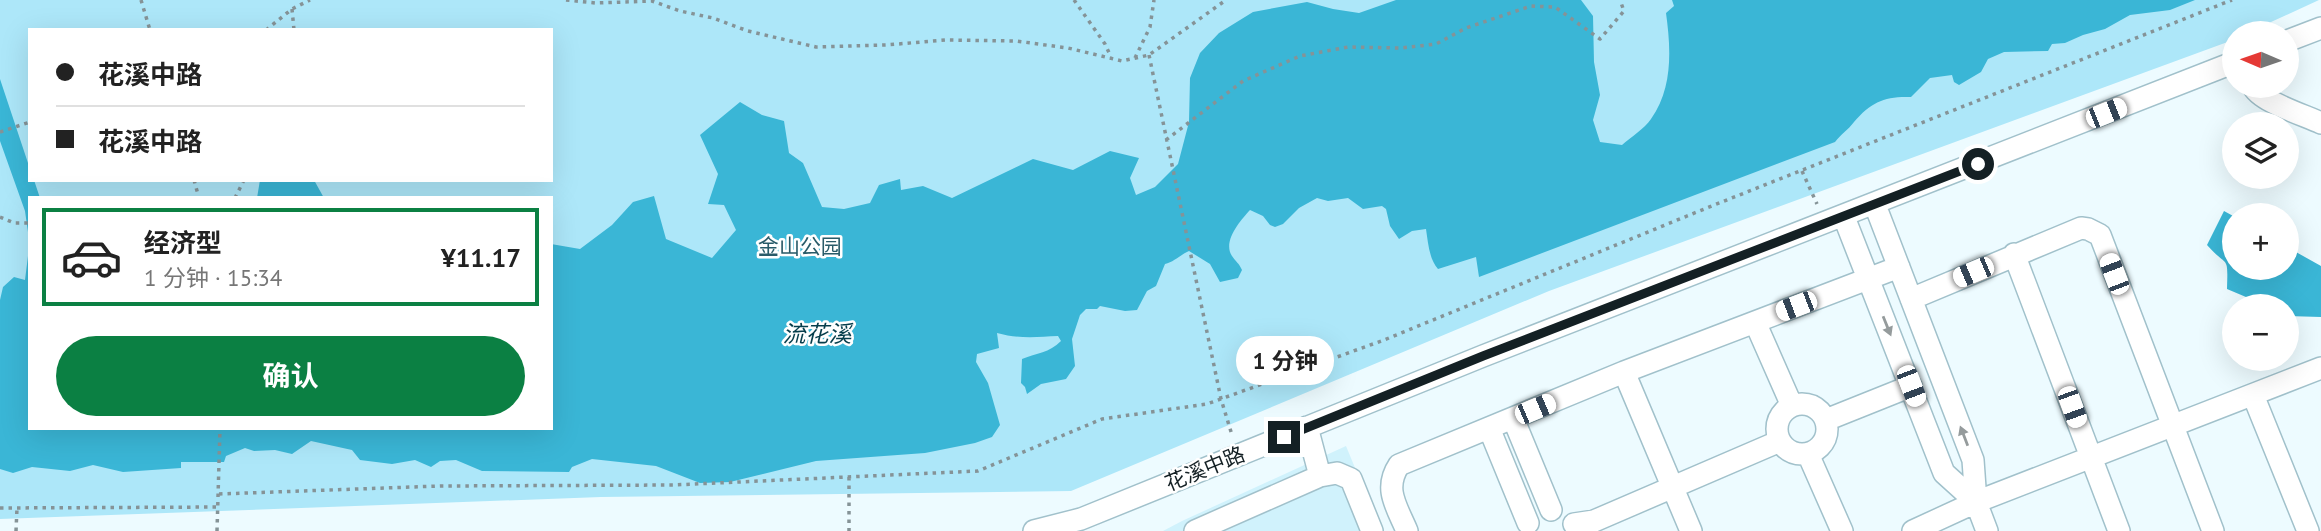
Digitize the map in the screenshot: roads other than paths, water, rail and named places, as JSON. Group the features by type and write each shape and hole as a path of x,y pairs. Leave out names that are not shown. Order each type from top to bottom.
{"street":[{"path":"2300,36 2321,28"},
{"name":"花溪中路","path":"1042,530 1081,519 1483,356 2222,67"},
{"path":"2264,98 2321,123"},
{"path":"1875,205 1973,460 1976,502 1987,531"},
{"path":"1835,220 1868,279 1944,473 1976,502"},
{"path":"1911,299 2081,228 2100,235 2213,531"},
{"path":"2014,254 2119,531"},
{"path":"1407,531 1392,495 1391,477 1399,465 1623,373 1899,267"},
{"path":"1755,322 1792,406"},
{"path":"1913,531 1976,502 2321,368"},
{"path":"1623,373 1691,531"},
{"path":"1826,420 1911,386"},
{"path":"2253,395 2308,531"},
{"path":"1808,404 1826,420 1828,429 1822,444 1808,454 1792,453 1780,441 1777,425 1780,417 1792,406 1808,404"},
{"path":"1513,418 1550,510"},
{"path":"1307,428 1320,476"},
{"path":"1489,428 1526,527 1538,513 1550,510 1562,513 1575,528 1780,441"},
{"path":"1808,454 1842,531"},
{"path":"1195,531 1320,476 1337,473 1351,479 1372,531"}],"water":[{"name":"流花溪","path":"1396,0 1581,0 1593,16 1594,62 1600,95 1593,120 1600,142 1622,145 1648,123 1663,94 1669,68 1666,13 1674,6 1672,0 2195,0 2170,10 2130,15 2105,29 2065,43 2052,44 2048,51 2004,52 1988,59 1981,72 1959,85 1954,82 1952,75 1930,78 1911,97 1886,99 1873,105 1835,142 1479,277 1476,257 1438,269 1428,245 1426,229 1412,231 1399,239 1390,226 1386,209 1382,206 1363,209 1348,198 1328,201 1317,198 1275,227 1263,216 1250,210 1234,231 1229,244 1232,256 1242,270 1238,278 1220,282 1210,264 1189,251 1165,264 1156,286 1147,291 1137,310 1125,311 1100,306 1097,309 1086,309 1080,315 1072,339 1075,366 1066,379 1041,384 1027,394 1021,383 1022,359 1047,350 1061,341 1058,336 1020,337 997,333 999,348 977,354 976,362 988,383 1000,425 992,437 975,443 925,453 816,461 730,482 700,483 656,466 592,459 572,467 569,472 482,471 456,460 440,461 431,467 415,460 392,464 360,460 352,450 311,441 292,454 245,448 226,456 224,462 181,462 181,468 123,472 93,465 70,471 32,467 13,473 0,469 0,300 3,287 14,277 25,280 28,256 28,430 553,430 553,244 580,249 612,225 633,202 654,196 666,239 712,258 736,230 724,205 708,204 718,174 700,135 740,102 762,115 784,121 789,153 803,163 822,207 844,209 870,203 879,185 900,179 901,190 923,186 952,198 1033,159 1073,170 1110,151 1139,158 1130,178 1136,195 1155,187 1178,164 1189,122 1190,78 1200,53 1219,33 1253,12 1307,2 1359,13"},
{"name":"流花溪","path":"0,79 28,163 28,182 35,182 39,196 28,196 28,232 25,211 0,141"},
{"path":"260,182 315,182 323,196 257,196"},
{"path":"2222,215 2222,259 2207,245"},
{"path":"2299,254 2321,266 2321,317 2299,316 2299,294 2239,294 2227,289 2227,280 2299,280"}],"park label":[{"name":"金山公园","path":"800,247"}]}
